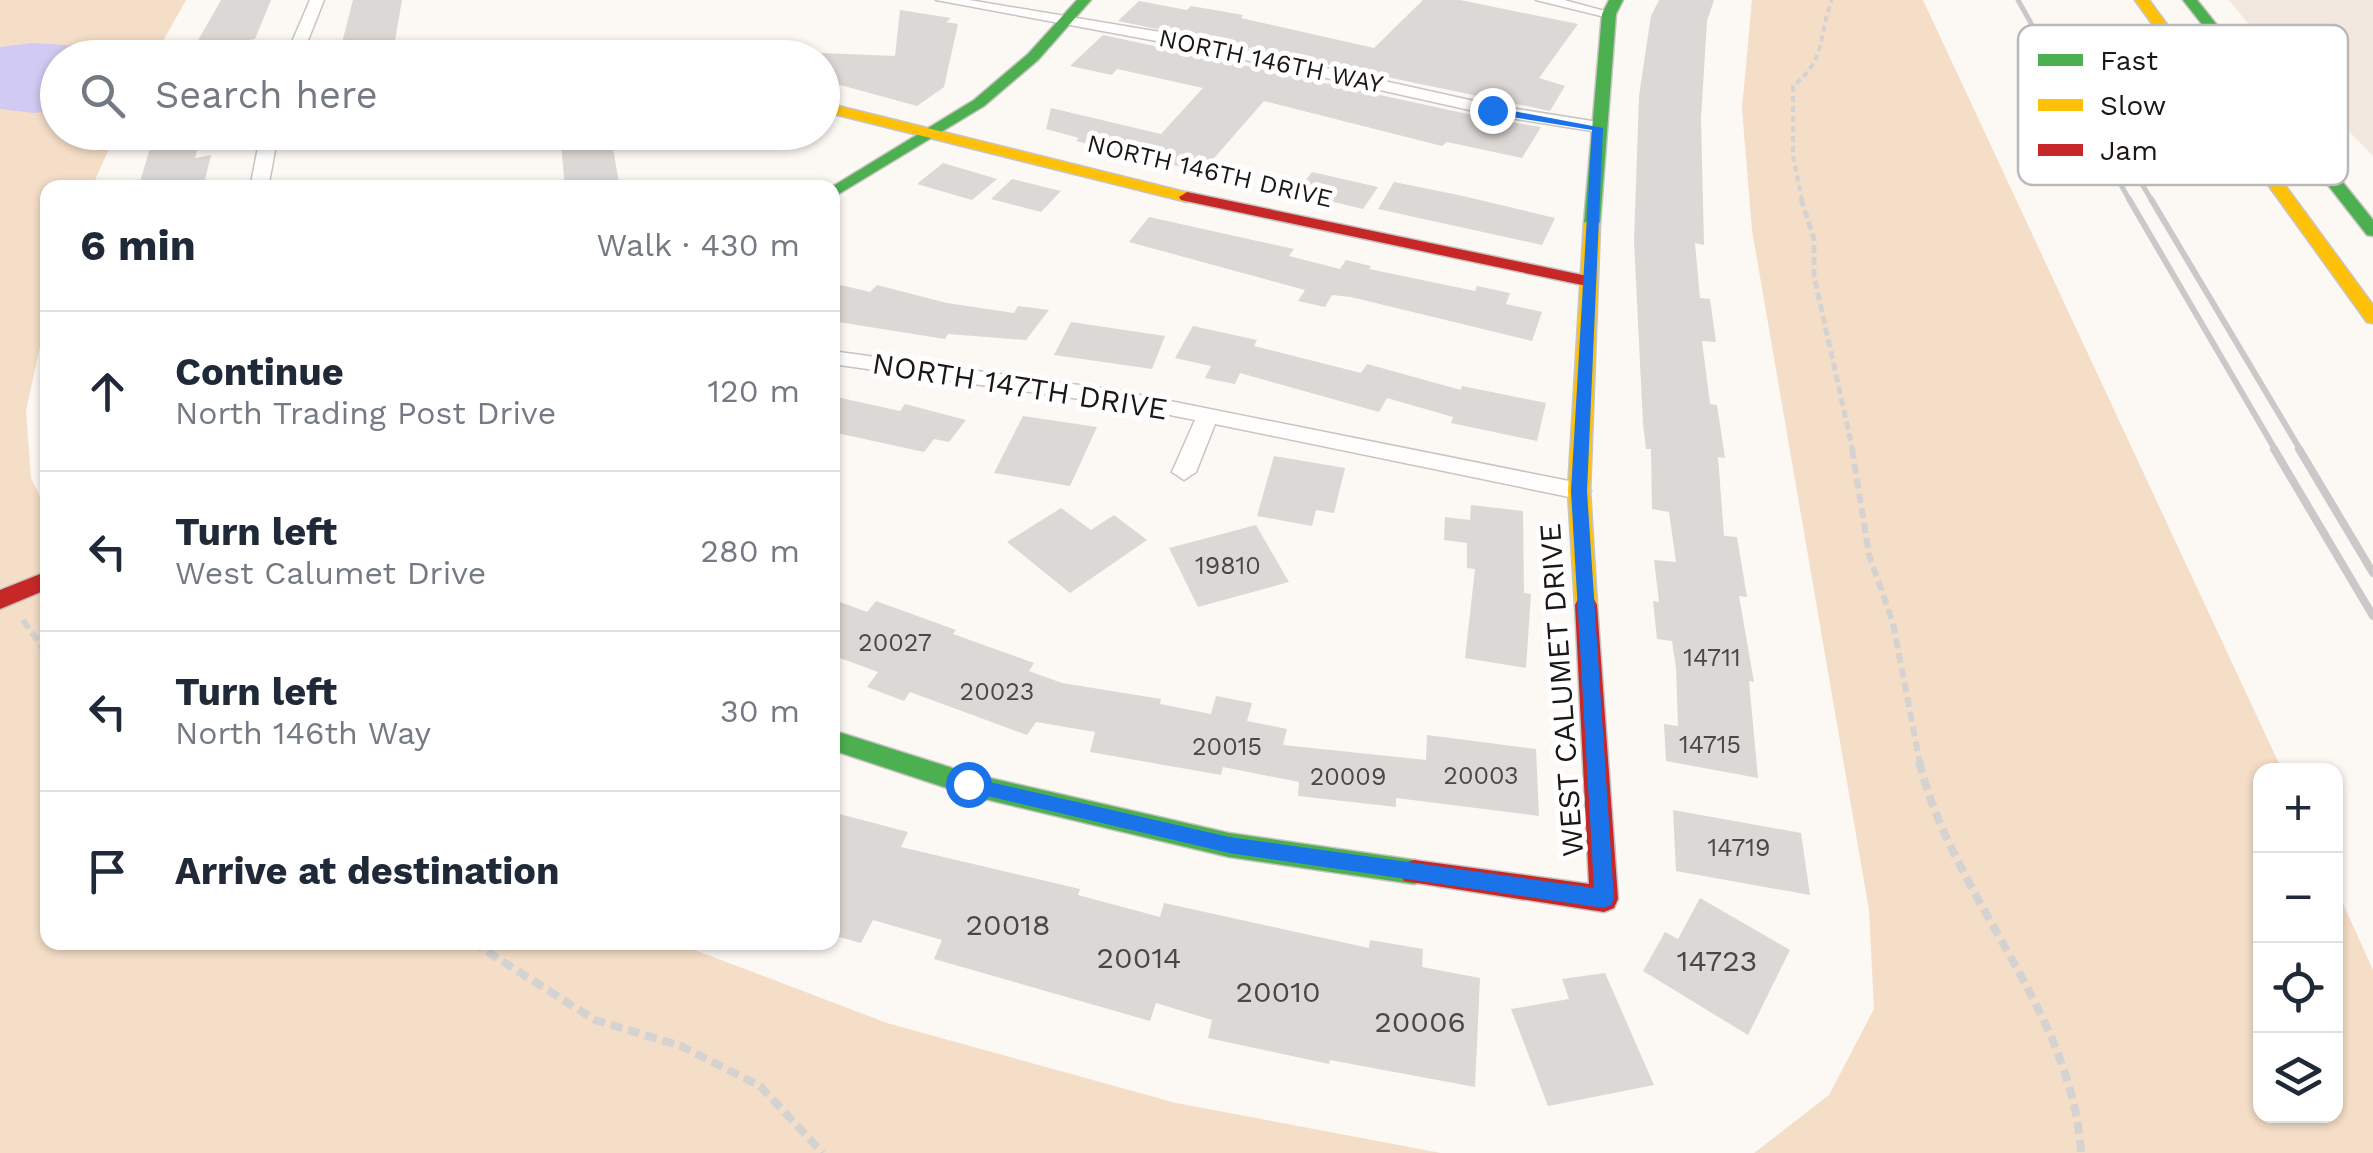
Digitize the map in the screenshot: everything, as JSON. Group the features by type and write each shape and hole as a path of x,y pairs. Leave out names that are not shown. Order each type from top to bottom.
{"main road":[{"path":"840,188 993,92 1034,57 1084,0"},
{"path":"2142,0 2160,25"},
{"path":"2190,0 2210,25"},
{"name":"WEST CALUMET DRIVE","path":"840,743 968,784 1229,845 1604,899 1579,491 1598,128 1612,7"},
{"name":"NORTH 146TH DRIVE","path":"840,110 1236,209 1588,282"},
{"path":"2276,185 2373,318"},
{"path":"2337,185 2373,231"},
{"path":"0,600 40,583"}],"street":[{"path":"300,40 317,0"},
{"name":"NORTH 146TH WAY","path":"943,0 1178,40 1492,110 1598,128"},
{"path":"1543,0 1612,7"},
{"path":"261,180 266,150"},
{"name":"NORTH 147TH DRIVE","path":"840,358 1208,415 1579,491"},
{"name":"NORTH 147TH DRIVE","path":"1184,472 1208,415"}],"path":[{"path":"1832,0 1813,72 1794,86 1790,130 1796,180 1820,256 1814,276 1863,499 1863,528 1879,590 1892,620 1908,719 1940,826 2072,1085 2081,1153"},
{"path":"20,616 40,645"},
{"path":"485,950 596,1020 681,1046 760,1086 823,1153"}],"shaded area":[{"path":"0,0 186,0 164,40 40,40 40,150 108,150 95,180 40,180 40,346 26,411 31,478 40,497 40,950 694,950 887,1023 1176,1103 1441,1153 0,1153"},
{"path":"1752,0 1923,0 2279,763 2253,763 2253,1123 2343,1123 2343,904 2373,970 2373,1153 1754,1153 1829,1095 1874,1009 1869,910 1752,230 1742,109"},
{"path":"2229,0 2373,0 2373,156 2348,130 2348,25 2249,25"},
{"path":"40,43 40,112 0,109 0,47"}],"building":[{"path":"221,0 271,0 255,39 198,40"},
{"path":"353,0 402,0 395,40 343,40"},
{"path":"1423,0 1460,0 1578,24 1539,78 1565,86 1550,111 1118,21 1139,1 1187,10 1191,6 1374,48"},
{"path":"1659,0 1714,0 1707,21 1701,119 1704,245 1695,243 1700,298 1710,299 1716,342 1702,341 1710,404 1717,405 1725,458 1718,457 1724,536 1737,537 1747,597 1739,596 1754,682 1749,681 1758,778 1666,761 1664,724 1678,726 1676,668 1672,641 1657,639 1653,601 1659,602 1654,560 1676,562 1669,512 1652,509 1651,449 1646,449 1643,424 1634,241 1639,96 1651,16"},
{"path":"900,10 951,18 946,22 958,24 944,87 917,106 840,85 840,54 895,56"},
{"path":"1103,35 1541,127 1522,158 1447,142 1442,146 1264,101 1202,172 1076,141 1079,138 1046,129 1051,108 1161,134 1203,88 1117,69 1112,75 1070,66"},
{"path":"150,150 197,150 195,158 211,155 205,180 140,180"},
{"path":"562,150 613,150 619,180 564,180"},
{"path":"943,163 997,179 972,200 917,184"},
{"path":"1312,172 1378,187 1363,209 1296,193"},
{"path":"1012,179 1061,191 1041,212 991,199"},
{"path":"1394,182 1555,218 1542,245 1378,209"},
{"path":"1149,217 1294,249 1289,256 1340,269 1346,260 1371,266 1369,269 1475,291 1477,286 1510,293 1506,304 1542,312 1532,341 1351,297 1332,295 1325,307 1298,301 1305,290 1129,242"},
{"path":"840,285 870,292 877,285 947,303 1014,313 1018,306 1049,310 1026,340 948,334 945,339 840,322"},
{"path":"1071,322 1165,336 1152,369 1054,355"},
{"path":"1193,326 1257,340 1254,346 1361,373 1367,364 1461,390 1462,386 1546,403 1537,441 1451,423 1453,417 1387,398 1379,412 1240,373 1235,384 1205,378 1211,366 1175,358"},
{"path":"840,398 900,411 905,404 966,420 949,442 934,439 924,452 840,434"},
{"path":"1023,416 1097,427 1070,486 994,473"},
{"path":"1274,456 1345,468 1334,513 1316,510 1312,526 1257,516"},
{"path":"1471,505 1523,511 1524,593 1531,594 1526,668 1465,658 1475,569 1467,568 1467,543 1444,540 1445,517 1470,520"},
{"path":"1061,508 1091,530 1114,515 1147,540 1070,593 1007,542"},
{"path":"1256,525 1289,582 1198,607 1169,548"},
{"path":"876,601 956,630 953,634 1034,663 1029,671 1062,683 1161,699 1160,704 1211,714 1216,696 1252,703 1247,721 1287,729 1283,745 1426,760 1427,735 1536,749 1539,816 1396,798 1396,807 1298,796 1299,782 1223,767 1221,775 1090,752 1095,732 1036,722 1027,735 910,692 904,701 867,687 878,672 840,658 840,602 867,612"},
{"path":"1673,810 1801,833 1810,895 1676,871"},
{"path":"840,814 908,832 901,847 1080,889 1078,895 1160,917 1164,903 1369,948 1370,940 1423,949 1422,967 1480,978 1475,1087 1330,1060 1329,1064 1208,1038 1212,1020 1156,1003 1150,1021 934,959 942,940 873,920 861,943 840,937"},
{"path":"1700,898 1790,950 1748,1035 1643,971 1665,932 1678,939"},
{"path":"1605,973 1654,1085 1548,1106 1511,1009 1569,999 1562,979"}],"railway":[{"path":"2018,0 2032,25"},
{"path":"2121,185 2130,201"},
{"path":"2143,185 2152,201"},
{"path":"2129,199 2276,451"},
{"path":"2151,199 2301,451"},
{"path":"2274,449 2373,616"},
{"path":"2299,449 2373,573"}],"traffic: fast":[{"path":"840,188 979,103 1033,57 1084,0"},
{"path":"1592,223 1609,14 1616,0"},
{"path":"2190,0 2210,25"},
{"path":"2337,185 2373,231"},
{"path":"840,743 968,784 1229,845 1414,872"}],"traffic: slow":[{"path":"2142,0 2160,25"},
{"path":"840,110 1187,197"},
{"path":"2276,185 2373,318"},
{"path":"1586,605 1579,491 1592,223"}],"traffic: jam":[{"path":"1187,197 1587,281"},
{"path":"0,600 40,582"},
{"path":"1414,872 1604,899 1586,605"}],"route":[{"path":"968,784 1229,845 1604,899 1579,491 1598,128 1492,110"}]}
